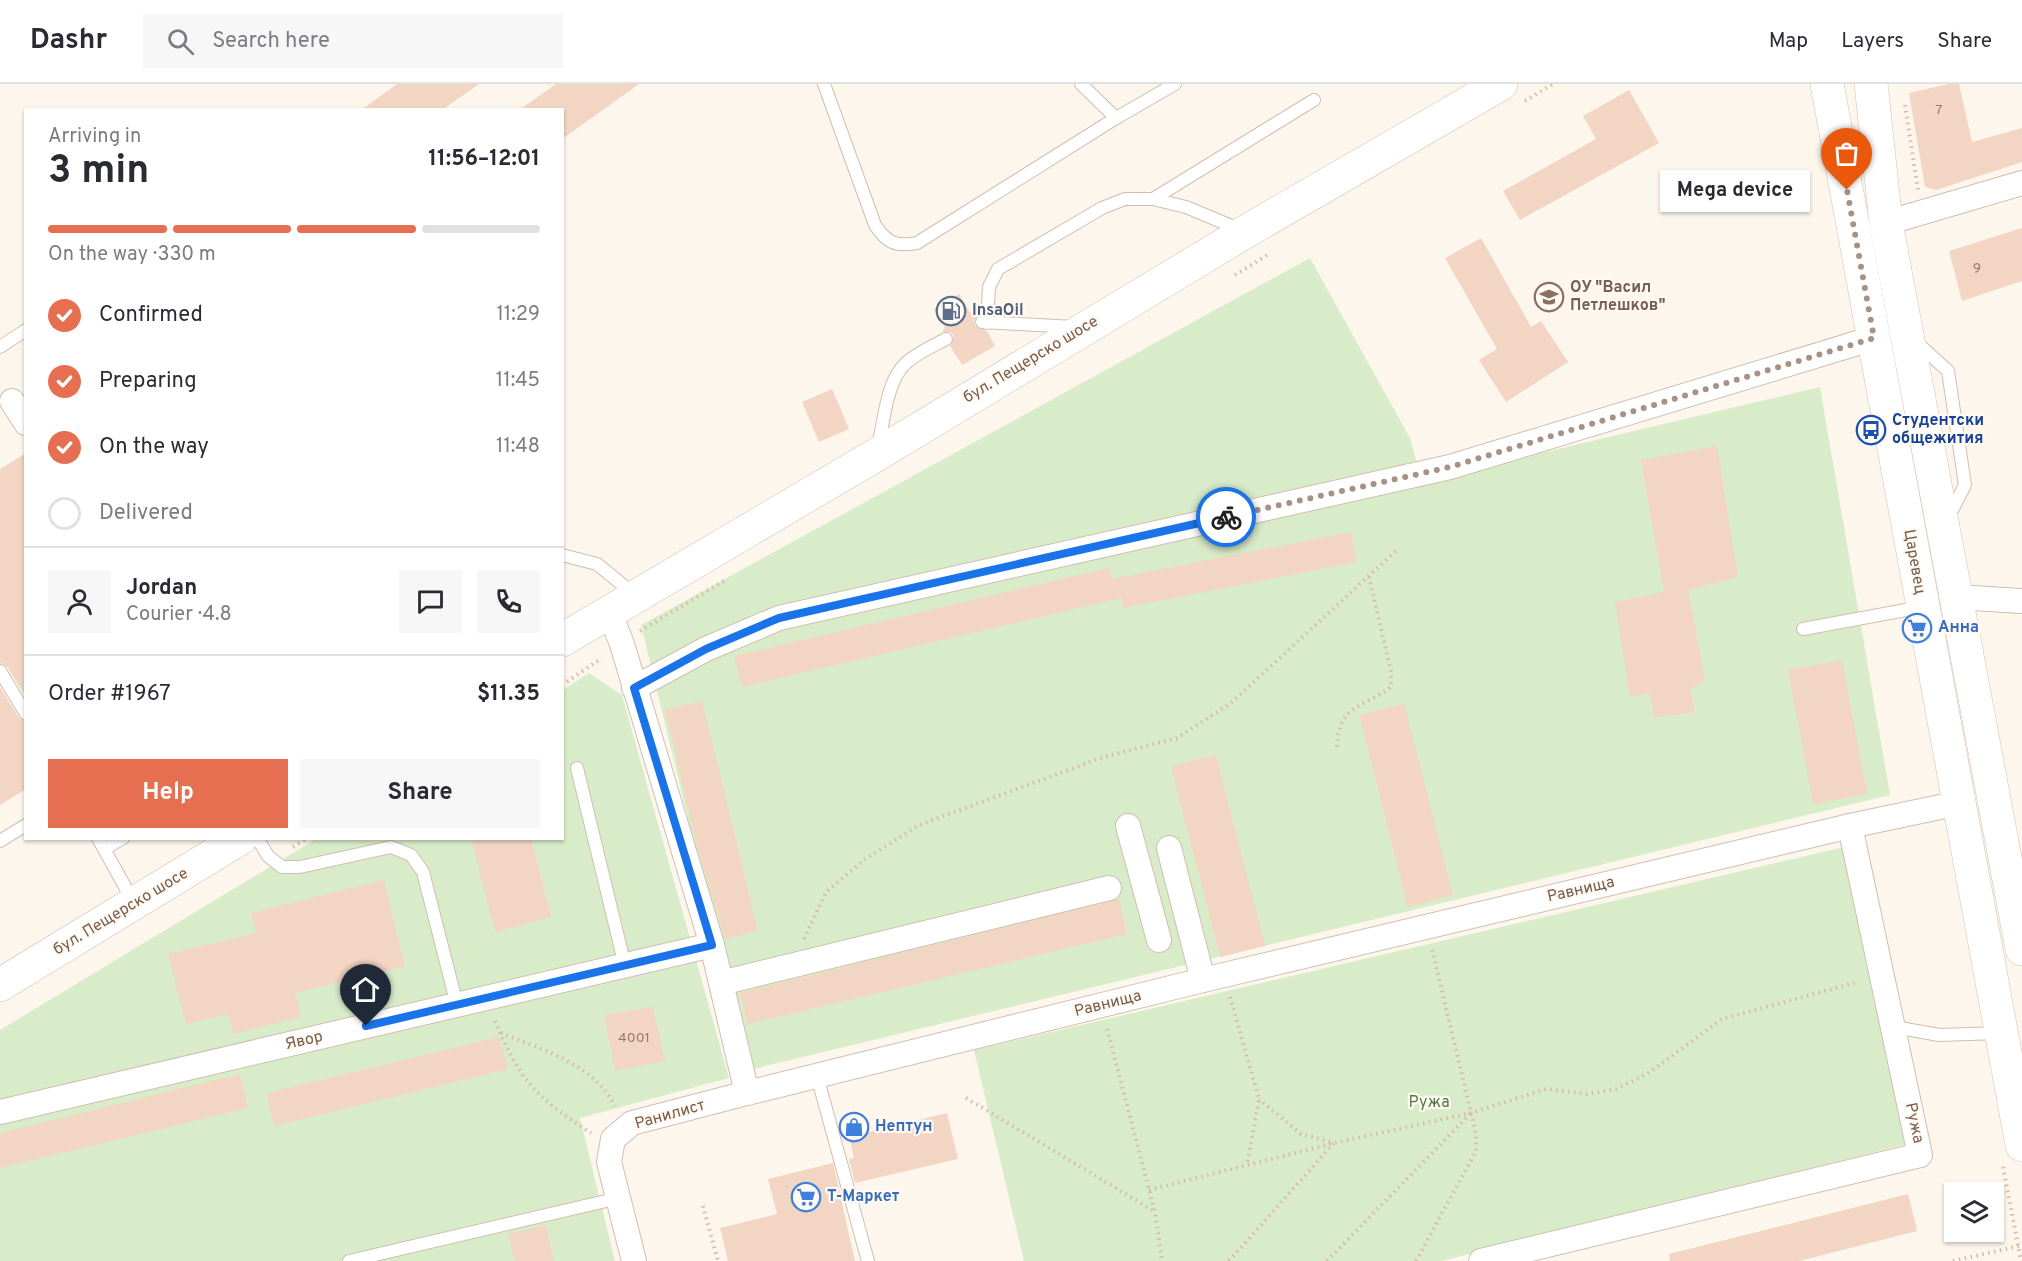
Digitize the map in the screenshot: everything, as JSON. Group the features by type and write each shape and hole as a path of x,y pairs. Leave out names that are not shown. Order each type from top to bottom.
{"main road":[{"name":"бул. Пещерско шосе","path":"564,639 876,454 1084,327 1501,84"},
{"name":"Царевец","path":"1827,84 2022,1145"},
{"name":"Царевец","path":"1871,84 1886,223 1942,527 2015,875 2022,949"},
{"name":"бул. Пещерско шосе","path":"0,985 238,840"}],"street":[{"path":"1886,223 2022,183"},
{"path":"634,688 706,649 779,618 1450,467 1874,338"},
{"path":"12,401 24,420"},
{"path":"1956,597 2022,601"},
{"path":"622,604 622,644 712,945 747,1093"},
{"name":"Равнища","path":"747,1093 1426,927 1851,826 1959,803"},
{"path":"1128,826 1158,940"},
{"name":"Ружа","path":"1482,1261 1920,1155 1851,826"},
{"path":"1142,873 1171,857 1214,978"},
{"path":"721,983 1109,888"},
{"name":"Явор","path":"0,1112 712,945"},
{"name":"Ранилист","path":"619,1137 632,1123 747,1093"},
{"path":"619,1137 609,1162 634,1261"}],"lane":[{"path":"824,84 875,225 884,239 899,246 917,243 1116,118 1175,84"},
{"path":"1081,84 1116,118"},
{"path":"1153,199 1314,100"},
{"path":"1084,327 984,322 989,287 998,269 1102,208 1125,199 1153,199 1186,207 1245,232"},
{"path":"0,347 24,331"},
{"path":"876,454 892,386 898,371 907,362 946,339"},
{"path":"564,556 597,564 622,604"},
{"path":"1803,629 1922,607"},
{"path":"0,671 24,711"},
{"path":"577,768 625,966"},
{"path":"0,841 24,826"},
{"path":"116,840 101,844 134,904"},
{"path":"258,840 268,856 282,867 300,867 391,847 411,855 423,872 457,1005"},
{"path":"1894,1027 1939,1035 2001,1032"},
{"path":"818,1076 868,1261"},
{"path":"349,1261 619,1198"}],"path":[{"path":"1903,96 1922,213"},
{"path":"791,966 826,892 864,860 919,825 1104,757 1177,738 1231,703 1398,549"},
{"path":"1337,747 1338,728 1346,715 1390,687 1391,672 1368,576"},
{"path":"1416,1261 1476,1150 1476,1134 1426,927"},
{"path":"1149,1190 1334,1143 1471,1113 1546,1089 1587,1094 1616,1089 1647,1074 1722,1019 1882,976"},
{"path":"1214,978 1259,1098 1301,1134 1334,1143"},
{"path":"486,998 522,1077 539,1096 619,1137"},
{"path":"1101,1006 1155,1212 1162,1261"},
{"path":"500,1033 572,1063 593,1077 608,1092 619,1137"},
{"path":"966,1098 1155,1212"},
{"path":"1247,1165 1259,1098"},
{"path":"1328,1261 1471,1113"},
{"path":"1229,1261 1334,1143"},
{"path":"704,1206 718,1261"},
{"path":"1953,1261 2019,1246"}],"green space":[{"path":"1310,258 1410,438 1422,481 1820,387 1890,795 749,1070 641,625"},
{"path":"589,673 622,695 729,1078 580,1118 615,1261 0,1261 0,1030 314,840 564,840 564,689"},
{"name":"Ружа","path":"1844,847 1911,1143 1441,1261 1024,1261 974,1050"}],"building":[{"path":"397,84 479,84 445,108 364,108"},
{"path":"556,84 639,84 564,138 564,108 522,108"},
{"path":"1959,84 1972,142 2022,128 2022,162 1936,190 1925,187 1909,93"},
{"path":"1629,90 1659,143 1520,220 1503,191 1596,139 1583,116"},
{"path":"2022,228 2022,281 1962,301 1949,251"},
{"path":"1481,238 1531,327 1541,321 1568,362 1506,402 1479,360 1497,349 1445,258"},
{"path":"959,294 970,313 975,310 978,315 974,321 975,326 987,331 995,346 962,365 950,346 954,336 950,332 942,332 945,328 934,309"},
{"path":"832,389 849,429 819,442 802,402"},
{"path":"1717,446 1738,577 1688,590 1705,680 1690,689 1695,712 1654,718 1650,693 1630,697 1615,602 1664,592 1641,460"},
{"path":"24,454 24,694 7,667 0,663 0,469"},
{"path":"1351,532 1357,562 1123,608 1121,598 742,687 734,656 1109,568 1112,579"},
{"path":"1842,660 1867,794 1813,804 1788,670"},
{"path":"0,687 19,718 24,721 24,790 0,805"},
{"path":"702,701 758,931 725,939 698,849 665,710"},
{"path":"1404,704 1453,895 1408,907 1359,715"},
{"path":"1216,755 1265,946 1220,957 1171,766"},
{"path":"472,840 532,840 551,917 495,932"},
{"path":"384,880 405,966 295,993 301,1017 233,1034 228,1014 186,1024 168,954 256,933 251,913"},
{"path":"1119,899 1127,934 748,1024 740,993"},
{"path":"653,1007 665,1061 615,1071 604,1015"},
{"path":"499,1037 508,1069 274,1126 267,1093"},
{"path":"240,1074 248,1108 0,1168 0,1133"},
{"path":"947,1113 958,1159 855,1183 849,1159 854,1158 849,1137"},
{"name":"Т-Маркет","path":"833,1163 855,1261 728,1261 720,1228 777,1214 768,1179"},
{"path":"1908,1194 1917,1231 1799,1261 1670,1261 1669,1254"},
{"path":"546,1225 554,1261 515,1261 508,1234"}],"way so far":[{"path":"1226,517 1450,467 1874,338 1847,190"}],"place":[{"name":"Mega device","path":"1847,190"},
{"name":"ОУ \"Васил Петлешков\"","path":"1549,297"},
{"name":"InsaOil","path":"951,311"},
{"name":"Студентски общежития","path":"1871,430"},
{"name":"Анна","path":"1917,628"},
{"name":"Нептун","path":"854,1127"},
{"name":"Т-Маркет","path":"806,1197"}],"route":[{"path":"366,1026 712,945 634,688 706,649 779,618 1226,517"}]}
